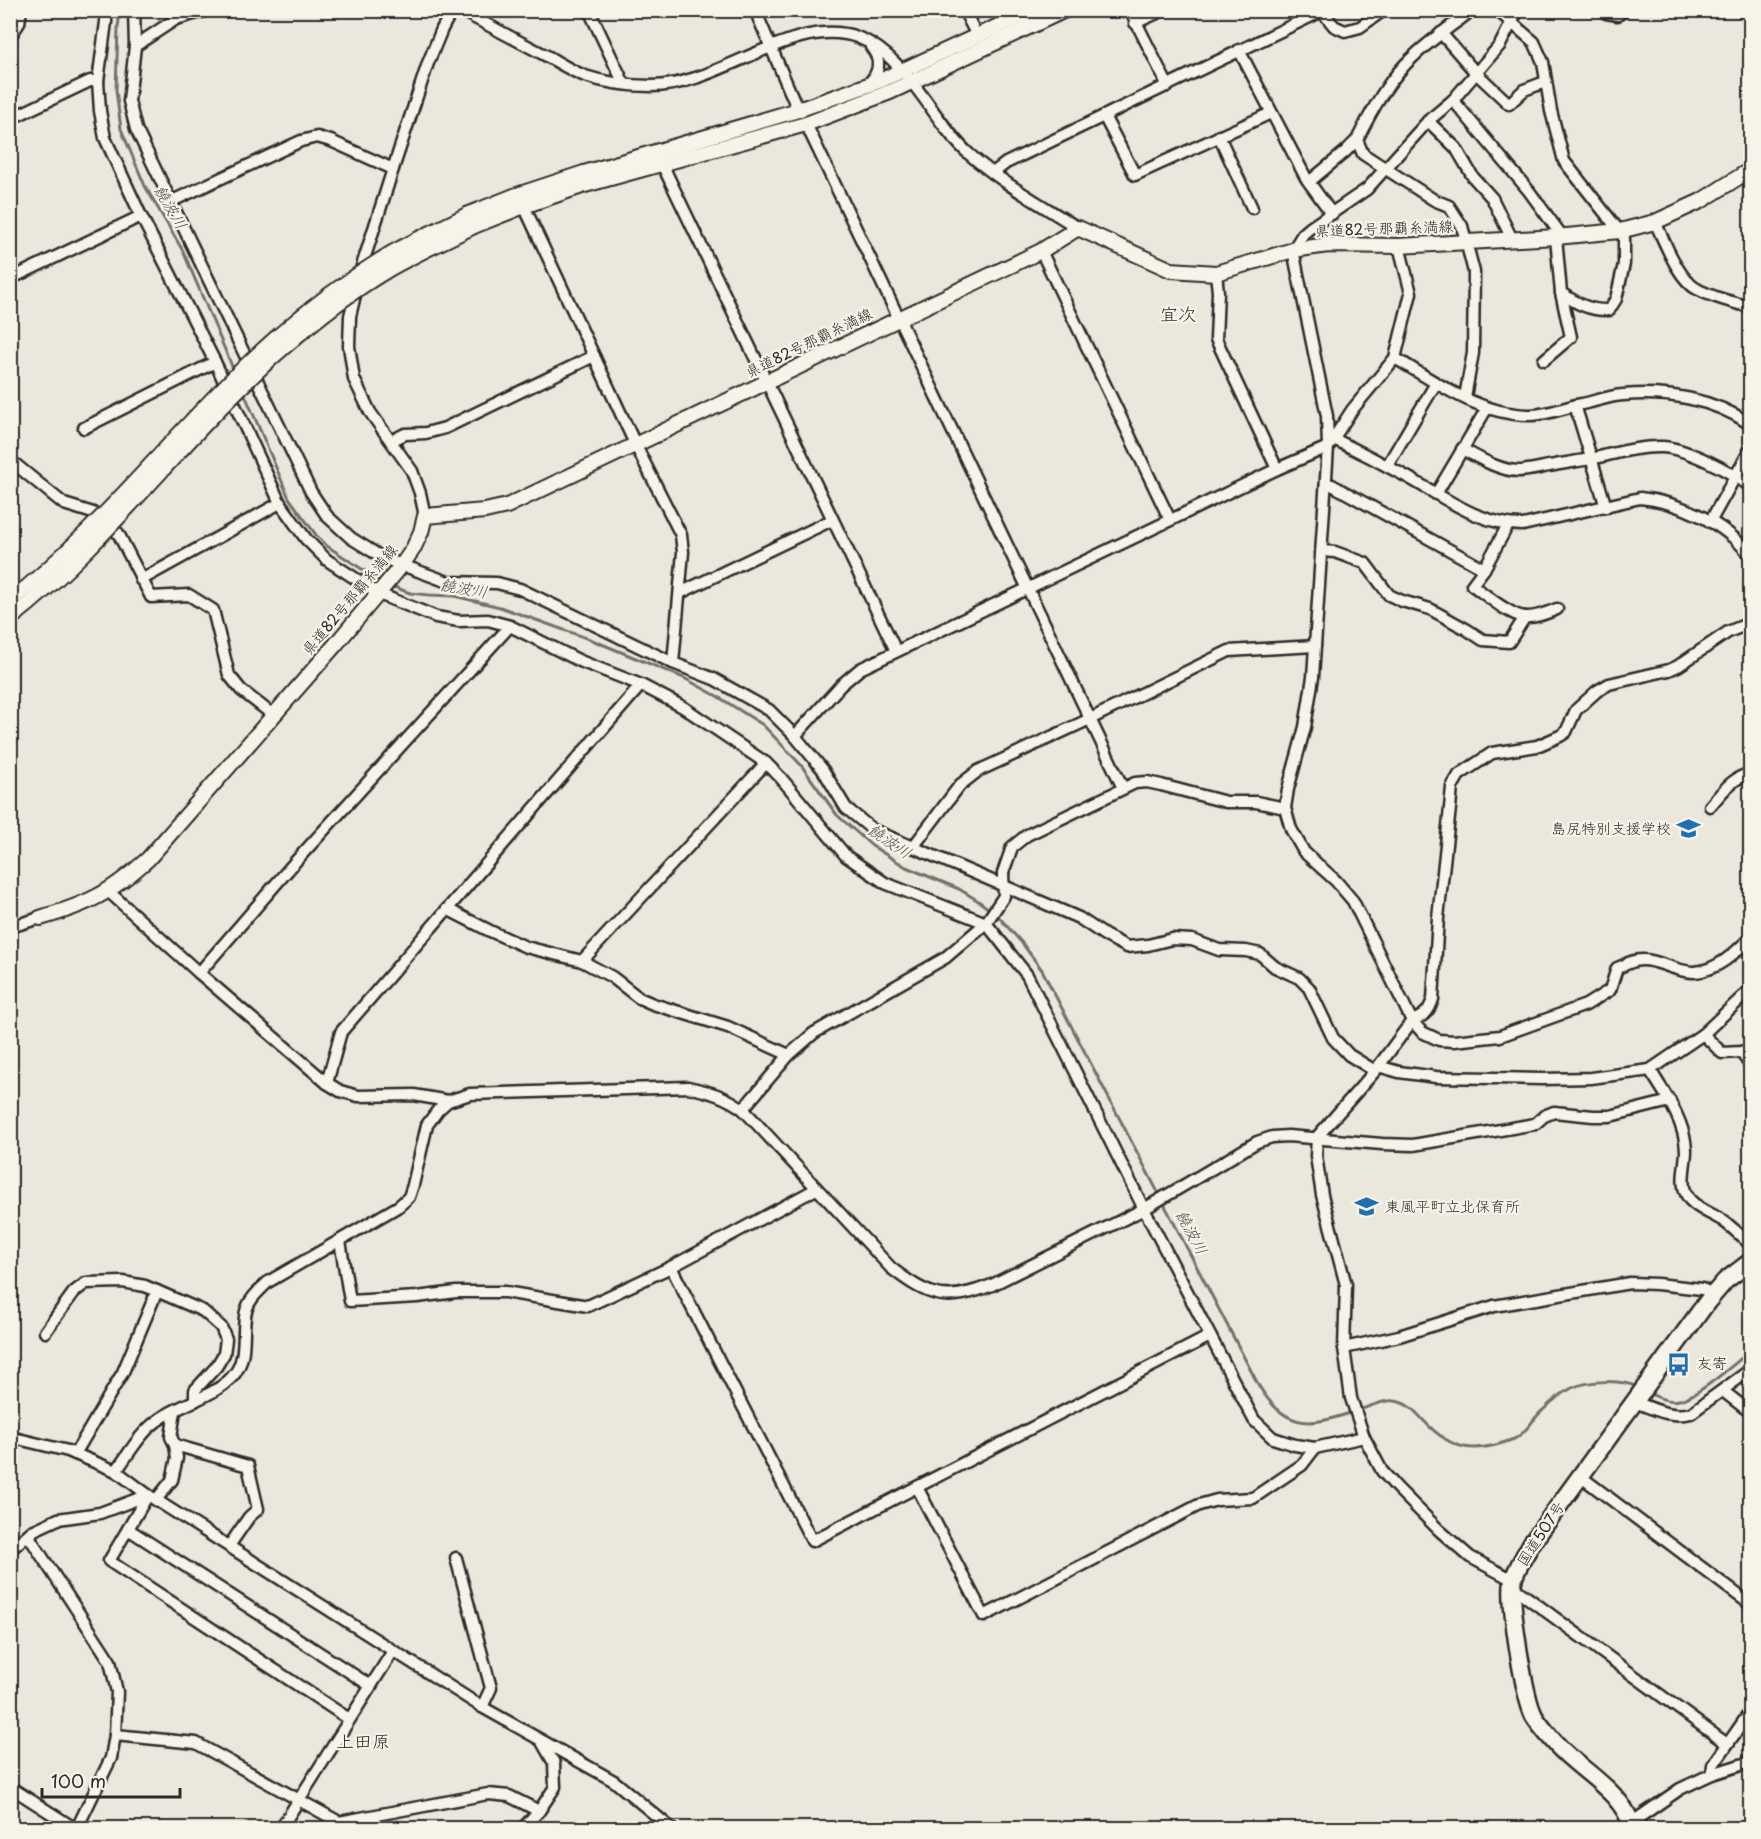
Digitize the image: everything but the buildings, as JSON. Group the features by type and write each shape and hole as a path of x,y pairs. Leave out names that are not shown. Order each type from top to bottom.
{"highway":[{"name":"国道507号","path":"1632,1826 1624,1808 1603,1784 1559,1747 1534,1716 1528,1697 1513,1613 1513,1583 1531,1544 1681,1336 1714,1294 1734,1273 1750,1262"}],"main road":[{"path":"10,619 63,574 208,422 284,347 381,274 514,196 798,110 902,71 1033,10"},
{"path":"10,601 76,542 229,383 279,335 355,277 401,249 472,220 524,206 585,185 807,123 912,83 1065,10"},
{"name":"県道82号那覇糸満線","path":"40,918 74,908 108,891 148,859 399,569 413,549 425,516 485,511 507,506 1041,251 1078,228 1172,270 1216,273 1293,250 1328,245 1399,246 1620,231 1655,222 1748,177"}],"street":[{"path":"10,37 18,23 21,10"},
{"path":"106,10 99,81 100,111 105,138 141,216 215,362 280,503 306,539 327,560 381,591 436,617 459,621 488,620 510,626 580,661 640,685 683,707 766,763 846,856 885,883 988,920 1027,975 1254,1420 1273,1438 1295,1445 1315,1448 1364,1437"},
{"path":"134,10 135,46 129,101 136,129 311,492 327,516 351,538 399,569 448,582 497,583 520,589 673,663 714,679 769,710 795,736 823,770 846,808 873,830 1004,890 1079,918 1127,947 1172,939 1192,940 1219,950 1260,954 1275,967 1299,978 1309,988 1334,1038 1349,1055 1376,1069 1436,1077 1542,1079 1591,1078 1650,1070 1703,1034 1750,990"},
{"path":"135,46 176,19 208,10"},
{"path":"425,516 412,471 370,412 354,379 349,346 350,316 362,266 428,63 452,10"},
{"path":"460,10 584,76 624,84 654,86 701,77 799,38 827,33 839,33 858,38 888,57 902,71 967,152 993,173 1078,228"},
{"path":"589,10 624,84"},
{"path":"755,10 798,110"},
{"path":"964,10 977,36"},
{"path":"1130,10 1168,86"},
{"path":"1135,23 1164,10"},
{"path":"993,173 1006,163 1321,11 1334,26 1345,31 1360,27 1384,10"},
{"path":"1309,182 1358,140 1372,111 1397,75 1413,57 1472,10"},
{"path":"1497,10 1534,42 1543,62 1545,82 1564,161 1624,237 1624,264 1616,299 1609,310 1596,311 1576,303 1561,293"},
{"path":"1518,10 1500,45 1453,100 1428,121 1367,189 1310,228 1303,234 1293,250 1331,443 1326,484 1313,677 1305,727 1285,808 1291,829 1304,852 1336,881 1353,901 1412,1021 1422,1032 1438,1040 1454,1041 1500,1036 1586,1005 1610,990 1617,968 1635,960 1650,960 1676,969 1695,972 1731,957 1750,938"},
{"path":"1603,10 1606,14 1618,15 1624,10"},
{"path":"1744,10 1750,21"},
{"path":"1441,33 1476,73 1509,104 1524,90 1545,82"},
{"path":"867,85 879,67 876,53 868,43"},
{"path":"1239,50 1309,182 1332,214"},
{"path":"10,119 90,81 99,81"},
{"path":"1453,100 1529,191 1559,236 1561,293 1571,337 1544,360"},
{"path":"1104,116 1136,175 1271,113"},
{"path":"1428,121 1456,147 1473,177 1492,198 1512,239"},
{"path":"807,123 1123,788"},
{"path":"1219,136 1252,208"},
{"path":"171,202 301,141 317,137 393,169"},
{"path":"1358,140 1362,153 1434,200 1449,206 1462,226 1474,272 1473,353 1466,397"},
{"path":"662,164 896,651"},
{"path":"524,206 636,446 681,535 684,552 673,663"},
{"path":"10,279 141,216"},
{"path":"1655,222 1684,278 1696,289 1750,307"},
{"path":"795,736 841,685 860,669 1331,443 1352,410 1395,358 1411,293 1399,246"},
{"path":"1041,251 1170,520"},
{"path":"1216,273 1218,292 1216,339 1277,469"},
{"path":"391,441 405,434 426,433 445,428 594,356"},
{"path":"1395,358 1436,383 1487,408 1515,414 1531,415 1621,395 1660,394 1722,408 1733,412 1750,424"},
{"path":"84,428 215,362"},
{"path":"1387,466 1436,383"},
{"path":"1575,405 1606,507"},
{"path":"1436,494 1487,408"},
{"path":"1331,443 1387,466 1472,515 1508,525 1523,525 1640,498 1658,500 1678,506 1710,522 1728,533 1750,555"},
{"path":"1462,449 1484,461 1518,471 1634,449 1664,447 1691,455 1735,475 1750,486"},
{"path":"1710,522 1750,450"},
{"path":"10,460 64,504 93,513 117,533 133,559 151,597 189,596 213,610 229,675 241,690 273,715"},
{"path":"1326,484 1332,485 1484,568"},
{"path":"141,580 280,503"},
{"path":"680,593 832,520"},
{"path":"1508,525 1472,585 1516,614 1525,617 1545,614 1557,609"},
{"path":"1322,551 1335,552 1365,563 1389,595 1430,609 1483,640 1509,642 1525,617"},
{"path":"1727,1744 1513,1583 1470,1557 1439,1530 1382,1470 1364,1437 1352,1400 1344,1348 1346,1285 1323,1195 1316,1156 1317,1137 1376,1069 1412,1021 1425,1015 1431,1008 1452,787 1459,776 1492,753 1537,746 1560,736 1566,732 1576,710 1597,691 1609,684 1669,670 1728,632 1750,623"},
{"path":"199,973 295,862 510,626"},
{"path":"914,848 960,785 978,771 1090,720 1229,651 1315,646"},
{"path":"327,1083 341,1032 640,685"},
{"path":"582,961 766,763"},
{"path":"1710,806 1740,775 1750,774"},
{"path":"743,1109 789,1055 814,1033 945,958 988,920 1004,890 1003,873 1012,847 1027,835 1135,783 1147,782 1226,802 1256,802 1285,808"},
{"path":"108,891 327,1083 340,1091 358,1096 414,1095 448,1101"},
{"path":"447,909 526,946 582,961 612,977 639,998 653,1004 728,1027 789,1055"},
{"path":"10,927 40,918"},
{"path":"1703,1034 1722,1053 1746,1051 1750,1065"},
{"path":"1650,1070 1670,1101 1685,1136 1683,1181 1690,1201 1721,1220 1750,1244"},
{"path":"116,1472 142,1434 158,1420 208,1394 232,1378 241,1363 247,1309 256,1293 268,1282 390,1213 409,1197 427,1125 448,1101 470,1094 688,1087 712,1092 743,1109 891,1268 912,1285 933,1294 951,1297 972,1293 992,1285 1146,1207 1257,1142 1272,1137 1317,1137 1413,1145 1535,1124 1544,1116 1554,1112 1610,1116 1670,1101"},
{"path":"340,1241 350,1301 456,1292 505,1292 588,1306 671,1267 816,1188"},
{"path":"671,1267 812,1541 1210,1336"},
{"path":"45,1332 74,1292 86,1283 123,1282 145,1286 203,1311 221,1327 226,1340 224,1354 216,1367 195,1390 195,1401"},
{"path":"1344,1348 1399,1336 1494,1306 1630,1283 1694,1288 1714,1294"},
{"path":"75,1454 123,1372 157,1291"},
{"path":"1636,1399 1668,1414 1680,1416 1691,1413 1750,1370"},
{"path":"1723,1391 1750,1412"},
{"path":"175,1411 171,1437 177,1458 172,1480 152,1498 128,1529 109,1561 350,1719"},
{"path":"10,1437 75,1454 116,1472 152,1498 482,1707 614,1781 671,1828"},
{"path":"175,1445 248,1466 258,1509 249,1517 229,1546"},
{"path":"917,1487 984,1616 1199,1505 1217,1500 1253,1498 1302,1465 1315,1448"},
{"path":"1580,1476 1750,1604"},
{"path":"10,1550 32,1531 58,1519 100,1513 152,1498"},
{"path":"128,1529 371,1686"},
{"path":"10,1787 76,1828 111,1758 115,1735 117,1692 110,1661 30,1538 32,1531"},
{"path":"456,1558 491,1688 482,1707"},
{"path":"281,1828 393,1651"},
{"path":"1712,1774 1713,1765 1750,1712"},
{"path":"115,1735 196,1743 340,1825 488,1794 509,1796 539,1811"},
{"path":"523,1828 539,1811 555,1787 554,1763 542,1742"},
{"path":"1632,1826 1680,1789 1712,1774 1750,1762"}],"waterway":[{"name":"饒波川","path":"120,10 116,90 121,129 145,186 183,251 234,371"},
{"name":"饒波川","path":"243,390 289,498 327,546 383,583"},
{"name":"饒波川","path":"389,585 410,593 454,596 500,607 592,640 684,678 763,725 801,765 837,815 872,846 906,867 959,889 997,915 1042,970 1259,1386 1281,1413 1305,1422 1318,1421 1395,1401 1411,1408 1445,1439 1455,1444 1476,1448 1500,1444 1518,1437 1553,1401 1579,1385 1615,1382 1639,1388"},
{"name":"饒波川","path":"1647,1392 1671,1401 1687,1397 1716,1379 1750,1351"}],"place":[{"name":"島尻特別支援学校","path":"1689,829"},
{"name":"東風平町立北保育所","path":"1367,1207"},
{"name":"友寄","path":"1679,1364"}],"district":[{"name":"宜次","path":"1178,315"},
{"name":"上田原","path":"363,1742"}]}
